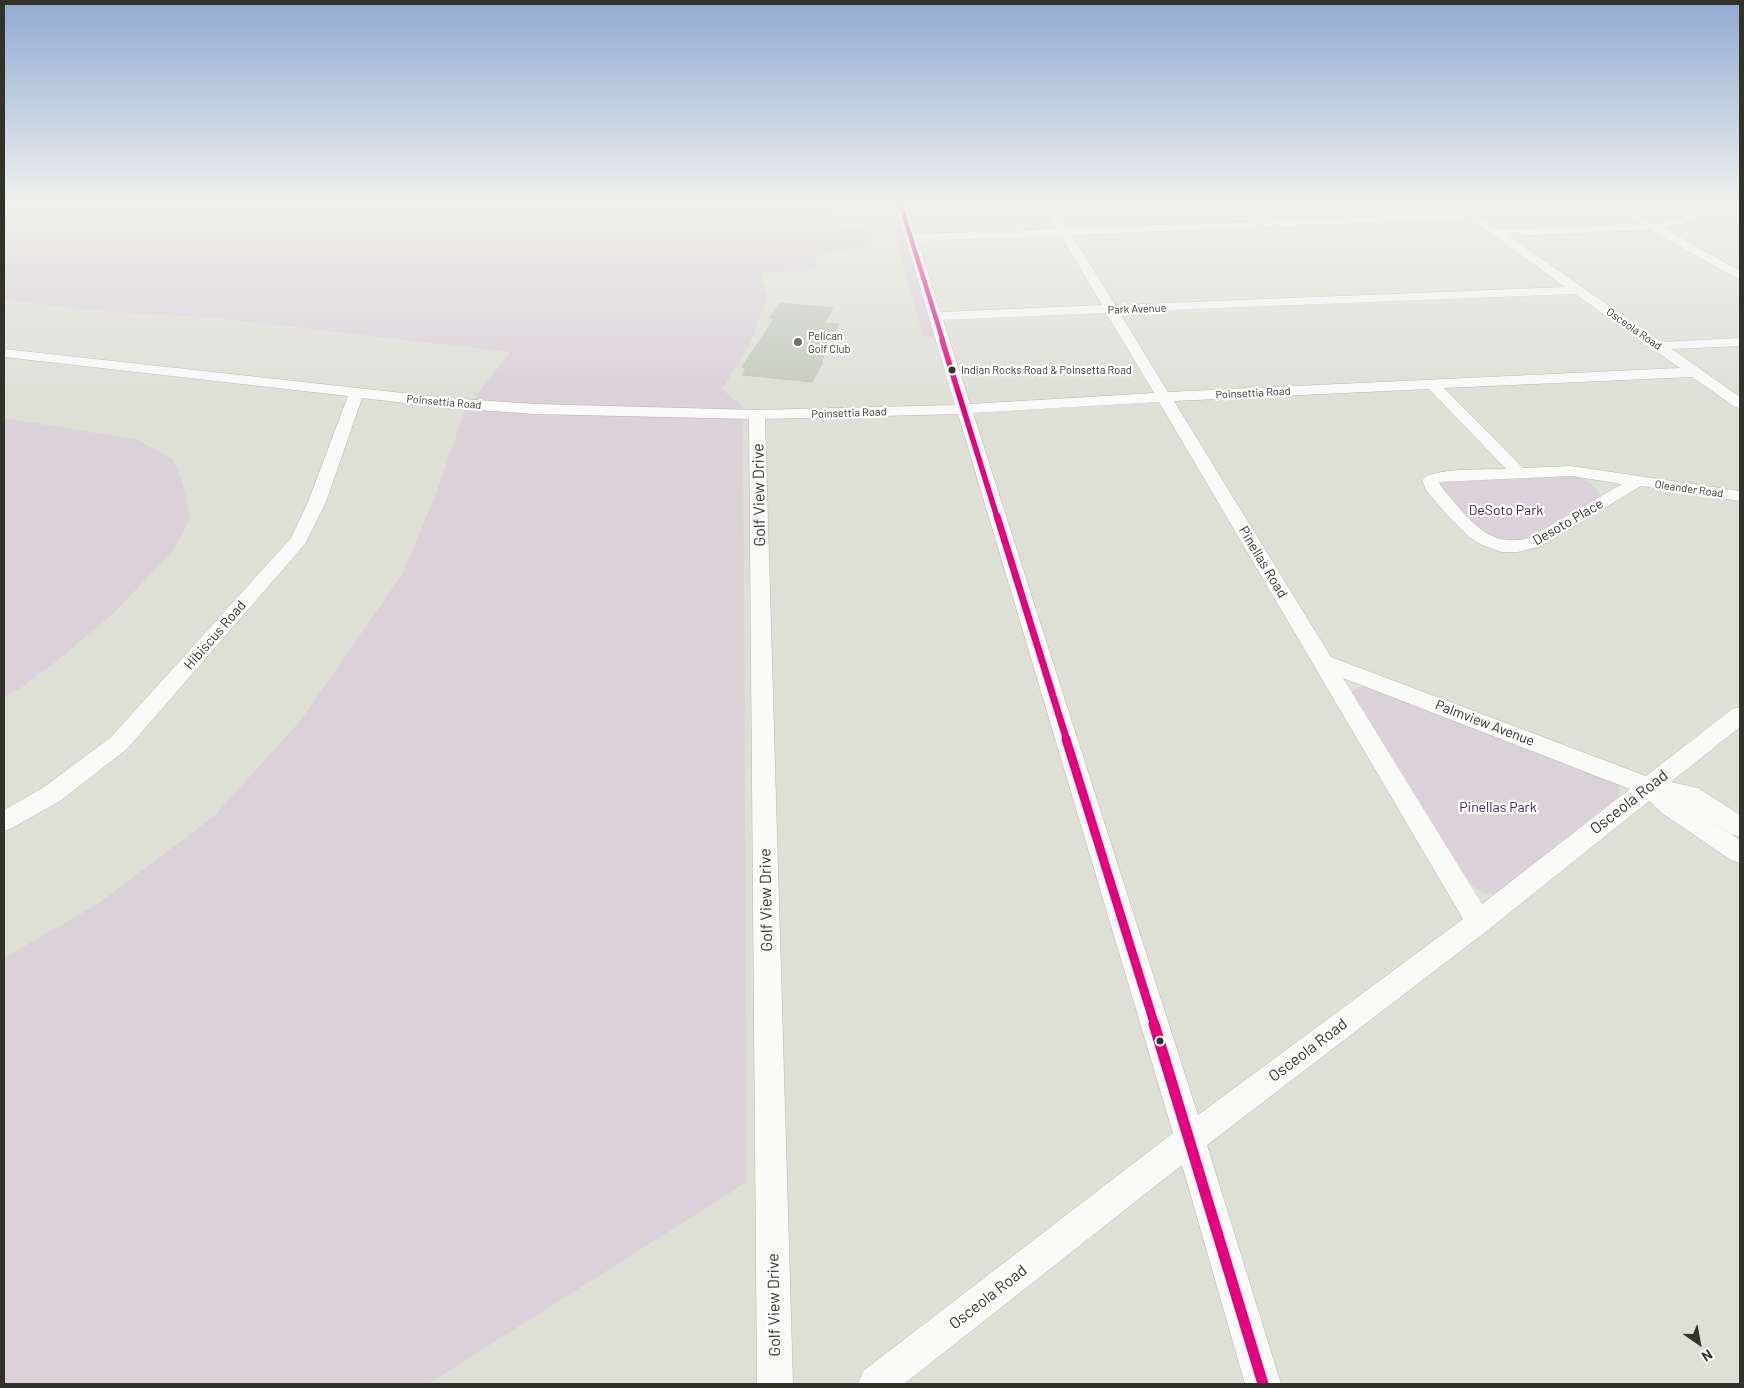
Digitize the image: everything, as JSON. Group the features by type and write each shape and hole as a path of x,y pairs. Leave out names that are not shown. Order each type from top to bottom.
{"street":[{"path":"920,268 1190,1139 1263,1384"},
{"name":"Pinellas Road","path":"1086,268 1478,922"},
{"name":"Osceola Road","path":"1547,268 1740,404"},
{"path":"1726,268 1740,276"},
{"name":"Park Avenue","path":"934,311 1563,279"},
{"name":"Park Avenue","path":"1108,303 1579,290"},
{"path":"1658,346 1740,342"},
{"name":"Poinsettia Road","path":"4,353 448,403 535,409 757,415 964,409 1164,397 1696,372"},
{"path":"1432,384 1518,472"},
{"name":"Hibiscus Road","path":"4,821 52,794 119,743 298,540 317,502 356,394"},
{"name":"Golf View Drive","path":"757,415 775,1384"},
{"name":"Desoto Place","path":"1571,471 1637,482 1535,542 1524,546 1511,547 1496,545 1472,533 1432,486 1430,480 1436,477 1571,471"},
{"name":"Oleander Road","path":"1637,482 1689,487 1740,496"},
{"name":"Palmview Avenue","path":"1321,660 1649,786 1690,795 1740,827"},
{"name":"Osceola Road","path":"876,1384 1190,1139 1478,922 1740,715"},
{"name":"Palmview Avenue","path":"1649,786 1671,807 1740,853"}],"green space":[{"path":"4,268 813,268 808,270 761,274 768,296 749,346 722,389 743,407 747,1182 428,1384 4,1384 4,958 99,903 214,816 301,720 403,573 437,491 465,410 510,352 214,318 101,311 4,300"},
{"path":"904,268 914,268 935,336 923,337"},
{"path":"4,418 138,440 174,460 183,484 190,519 174,549 115,612 58,660 21,688 4,697"},
{"name":"DeSoto Park","path":"1572,476 1594,486 1600,498 1518,542 1483,536 1440,487 1441,483 1446,481"},
{"name":"Pinellas Park","path":"1359,687 1369,687 1609,779 1619,785 1620,795 1495,894 1483,893 1469,883 1354,701 1352,692"}],"building":[{"name":"Pelican Golf Club","path":"780,303 833,308 824,323 839,324 825,351 821,362 823,362 812,382 742,375 746,368 742,367 774,319 770,318"}],"transit line":[{"path":"920,268 1190,1139 1263,1384"}],"place":[{"name":"Pelican Golf Club","path":"798,342"},
{"name":"Indian Rocks Road & Poinsetta Road","path":"952,370"}]}
